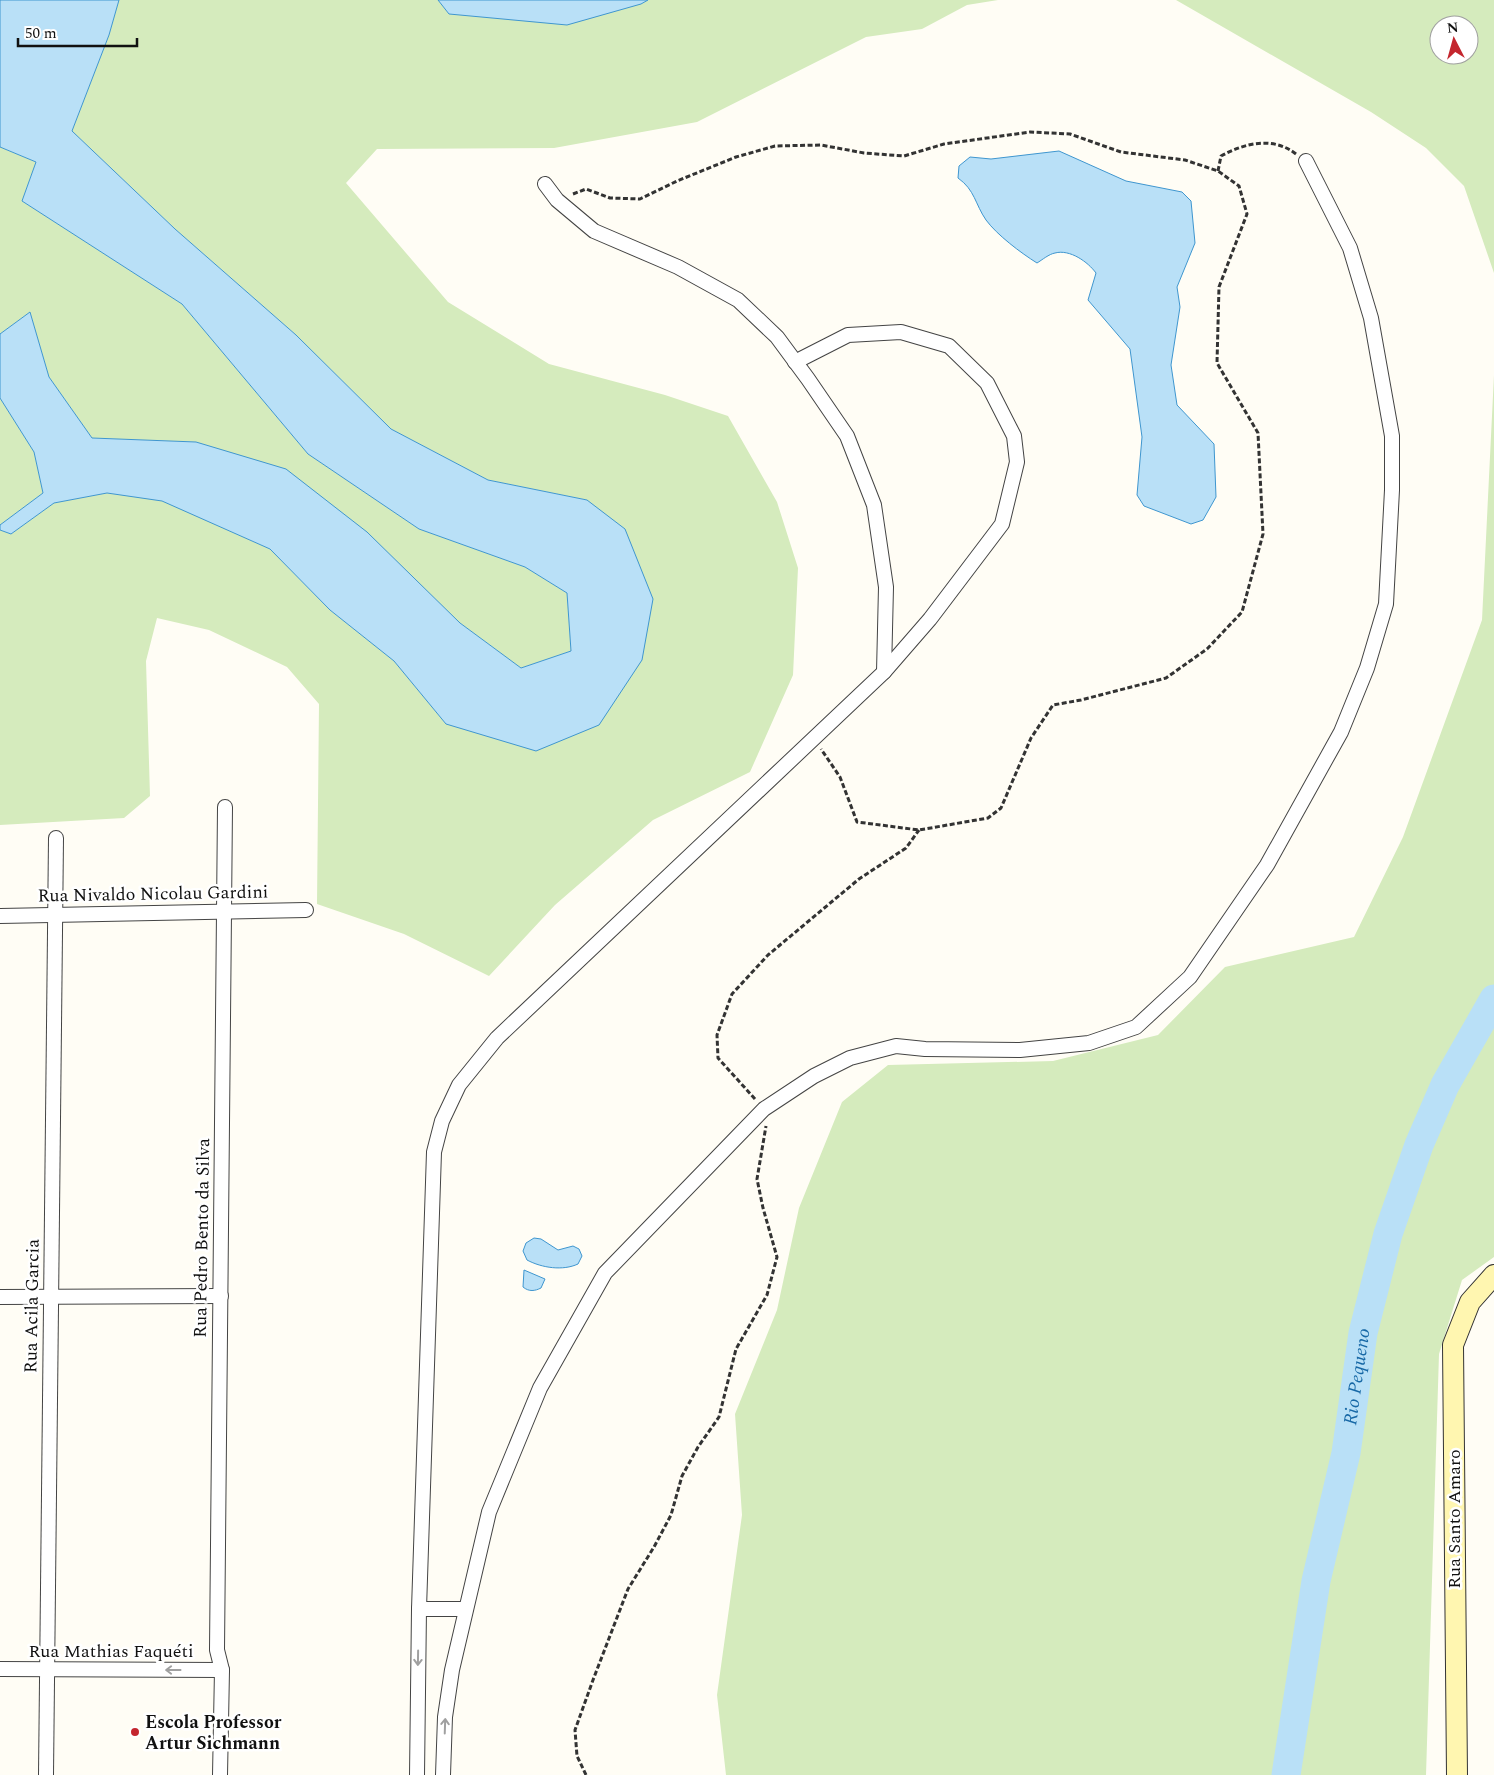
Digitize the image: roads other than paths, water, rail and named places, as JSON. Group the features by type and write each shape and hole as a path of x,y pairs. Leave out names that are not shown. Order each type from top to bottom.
{"main road":[{"name":"Rua Santo Amaro","path":"1457,1775 1453,1345 1470,1302 1494,1275"}],"street":[{"path":"443,1775 446,1708 452,1670 489,1512 540,1388 605,1273 764,1109 814,1076 850,1058 896,1046 925,1049 1020,1050 1089,1043 1136,1027 1190,977 1267,865 1341,732 1367,668 1386,604 1392,490 1392,436 1371,318 1350,248 1306,161"},
{"path":"545,184 557,200 594,231 678,267 738,300 777,337 847,436 874,505 886,587 884,672"},
{"path":"417,1775 419,1610 432,1181 434,1152 442,1121 459,1085 497,1038 884,672 930,618 1002,524 1017,462 1014,436 987,383 949,346 901,332 848,335 795,362"},
{"name":"Rua Pedro Bento da Silva","path":"220,1775 222,1670 217,1650 225,807"},
{"name":"Rua Acila Garcia","path":"46,1775 56,838"},
{"name":"Rua Nivaldo Nicolau Gardini","path":"0,916 306,910"},
{"path":"0,1297 221,1296"},
{"path":"419,1610 465,1609"},
{"name":"Rua Mathias Faquéti","path":"0,1669 222,1670"}],"water":[{"path":"0,0 119,0 109,35 72,131 175,229 296,335 391,429 488,480 587,500 625,529 653,599 642,660 599,725 536,751 446,724 394,661 330,610 270,549 162,501 107,493 54,503 11,534 0,530 0,525 43,493 34,452 0,398 0,334 30,312 49,377 92,438 196,442 286,469 367,532 460,623 521,668 571,651 567,593 525,567 419,529 308,454 182,304 22,201 36,162 0,147"},
{"path":"438,0 648,0 641,4 567,25 449,14"},
{"path":"1059,151 1126,181 1182,192 1191,201 1195,243 1177,287 1180,307 1171,365 1177,405 1214,444 1216,497 1203,520 1191,524 1144,506 1137,495 1142,437 1130,349 1088,300 1096,273 1078,257 1067,253 1053,254 1037,263 1031,259 996,232 982,214 968,187 958,178 959,166 970,157 991,159"},
{"path":"534,1238 541,1239 558,1250 573,1246 579,1249 582,1256 578,1264 559,1268 533,1263 527,1260 523,1251 526,1243"},
{"path":"524,1270 545,1279 541,1288 528,1290 523,1287"}],"waterway":[{"name":"Rio Pequeno","path":"1286,1775 1316,1581 1346,1453 1363,1333 1388,1234 1419,1145 1445,1085 1494,999"}],"place":[{"name":"Escola Professor Artur Sichmann","path":"135,1732"}]}
